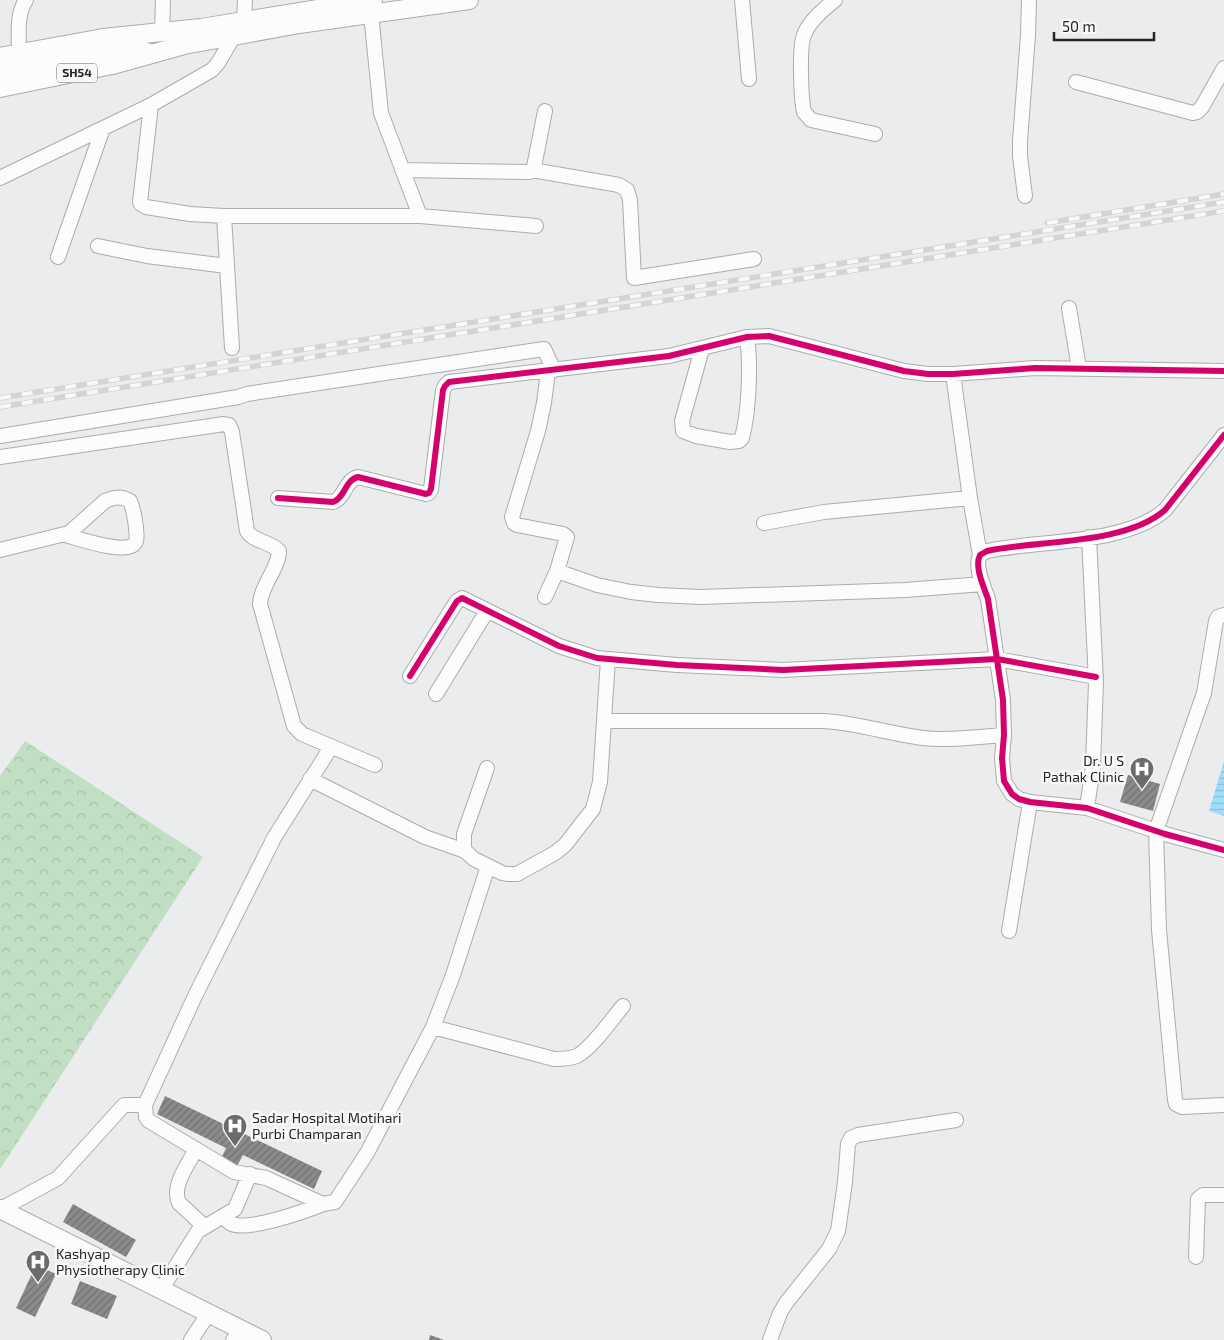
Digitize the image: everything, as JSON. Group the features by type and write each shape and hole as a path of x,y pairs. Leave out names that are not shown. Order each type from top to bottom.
{"main road":[{"path":"132,48 155,33 372,7 469,0"},
{"path":"154,54 184,45 299,24 372,7"},
{"name":"SH54","path":"0,57 103,38 155,33"},
{"name":"SH54","path":"0,73 132,48 154,54"},
{"name":"SH54","path":"0,88 112,65 154,54"},
{"path":"0,1209 209,1313 237,1335 262,1340"}],"street":[{"path":"19,54 20,20 26,0"},
{"path":"155,33 163,0"},
{"path":"244,21 245,0"},
{"path":"742,0 749,80"},
{"path":"835,0 811,23 803,36 804,112 811,120 875,134"},
{"path":"1025,196 1020,141 1029,0"},
{"path":"372,7 381,113 420,216"},
{"path":"0,178 151,105 212,70 234,36"},
{"path":"1076,82 1193,113 1202,107 1224,68"},
{"path":"151,105 141,197 141,204 146,207 190,214 224,216 420,216 536,226"},
{"path":"532,170 545,111"},
{"path":"58,257 103,128"},
{"path":"402,170 524,173 532,170 619,185 627,190 630,200 634,278 754,259"},
{"path":"224,216 232,348"},
{"path":"98,246 147,256 227,266"},
{"path":"1069,308 1079,368"},
{"path":"278,498 336,501 340,498 350,481 358,477 426,494 429,493 443,390 447,384 454,381 669,356 747,337 777,337 904,370 928,374 953,374 1016,368 1224,371"},
{"path":"702,349 682,421 682,428 686,433 696,436 735,442 742,438 745,420 749,356 747,337"},
{"path":"0,436 247,394 544,349 551,370 538,431 512,518 517,525 566,536 567,541 557,571 545,597"},
{"path":"953,374 970,498 980,554 978,564 988,599 1003,700 1004,736 1002,758 1004,781 1012,794 1019,799 1030,802 1087,808 1156,831 1224,850"},
{"path":"0,457 224,424 229,425 232,432 247,530 251,536 274,546 279,551 278,558 262,591 260,604 292,720 298,732 375,765"},
{"path":"980,554 995,549 1089,537 1143,525 1155,519 1165,510 1224,435"},
{"path":"0,550 65,535 105,501 119,497 130,501 134,514 136,536 136,542 133,546 118,548 65,535"},
{"path":"764,523 824,512 970,498"},
{"path":"1087,808 1093,766 1096,677 1089,537"},
{"path":"557,571 597,586 658,595 700,597 906,590 983,584"},
{"path":"410,676 457,601 464,598 559,646 597,658 677,665 783,670 997,659 1096,677"},
{"path":"436,694 487,611"},
{"path":"1224,615 1218,617 1216,621 1204,693 1156,831 1159,930 1175,1100 1176,1104 1182,1107 1224,1105"},
{"path":"487,768 464,834 466,851 474,859 507,874 522,871 555,853 565,845 587,818 598,796 605,721 608,659"},
{"path":"605,721 824,720 924,738 950,740 1004,736"},
{"path":"323,1204 266,1178 234,1172 149,1122 146,1117 145,1105 195,996 274,838 331,746"},
{"path":"310,779 425,837 466,851"},
{"path":"1009,931 1030,802"},
{"path":"224,1217 232,1224 247,1225 302,1213 323,1204 332,1203 339,1198 367,1153 433,1027 453,975 488,866"},
{"path":"433,1027 547,1057 564,1059 578,1055 586,1050 623,1006"},
{"path":"0,1209 58,1178 124,1105 145,1105"},
{"path":"770,1340 786,1302 835,1240 841,1220 848,1144 851,1138 858,1135 956,1120"},
{"path":"196,1149 177,1186 176,1197 179,1203 205,1227"},
{"path":"161,1290 194,1237 205,1227 235,1209 250,1174"},
{"path":"1196,1256 1198,1199 1203,1195 1224,1195"},
{"path":"191,1340 209,1313"}],"green space":[{"path":"25,741 203,857 0,1169 0,776"}],"water":[{"path":"1224,761 1224,816 1209,811"}],"building":[{"path":"1128,775 1160,784 1153,811 1120,802"},
{"path":"165,1096 322,1171 314,1189 243,1155 235,1170 219,1163 226,1148 157,1114"},
{"path":"73,1204 136,1240 126,1257 63,1222"},
{"path":"36,1265 56,1274 35,1317 16,1308"},
{"path":"80,1281 117,1296 107,1319 71,1304"},
{"path":"430,1335 444,1340 429,1340"}],"railway":[{"path":"1047,223 1224,194"},
{"path":"0,398 1224,202"},
{"path":"0,407 1224,211"}],"cycle path":[{"path":"278,498 333,502 340,497 350,482 358,477 426,494 429,493 443,390 449,382 669,356 747,337 769,336 904,371 928,374 1035,368 1224,371"},
{"path":"1224,435 1165,510 1148,521 1127,530 1080,540 987,551 980,555 978,560 980,577 988,599 1003,700 1004,735 1002,758 1004,781 1012,794 1019,799 1030,802 1087,808 1165,834 1224,850"},
{"path":"410,676 457,601 462,598 559,646 597,658 677,665 783,670 997,659 1096,677"}],"place":[{"name":"Dr. U S Pathak Clinic","path":"1142,790"},
{"name":"Sadar Hospital Motihari Purbi Champaran","path":"235,1147"},
{"name":"Kashyap Physiotherapy Clinic","path":"38,1283"}]}
